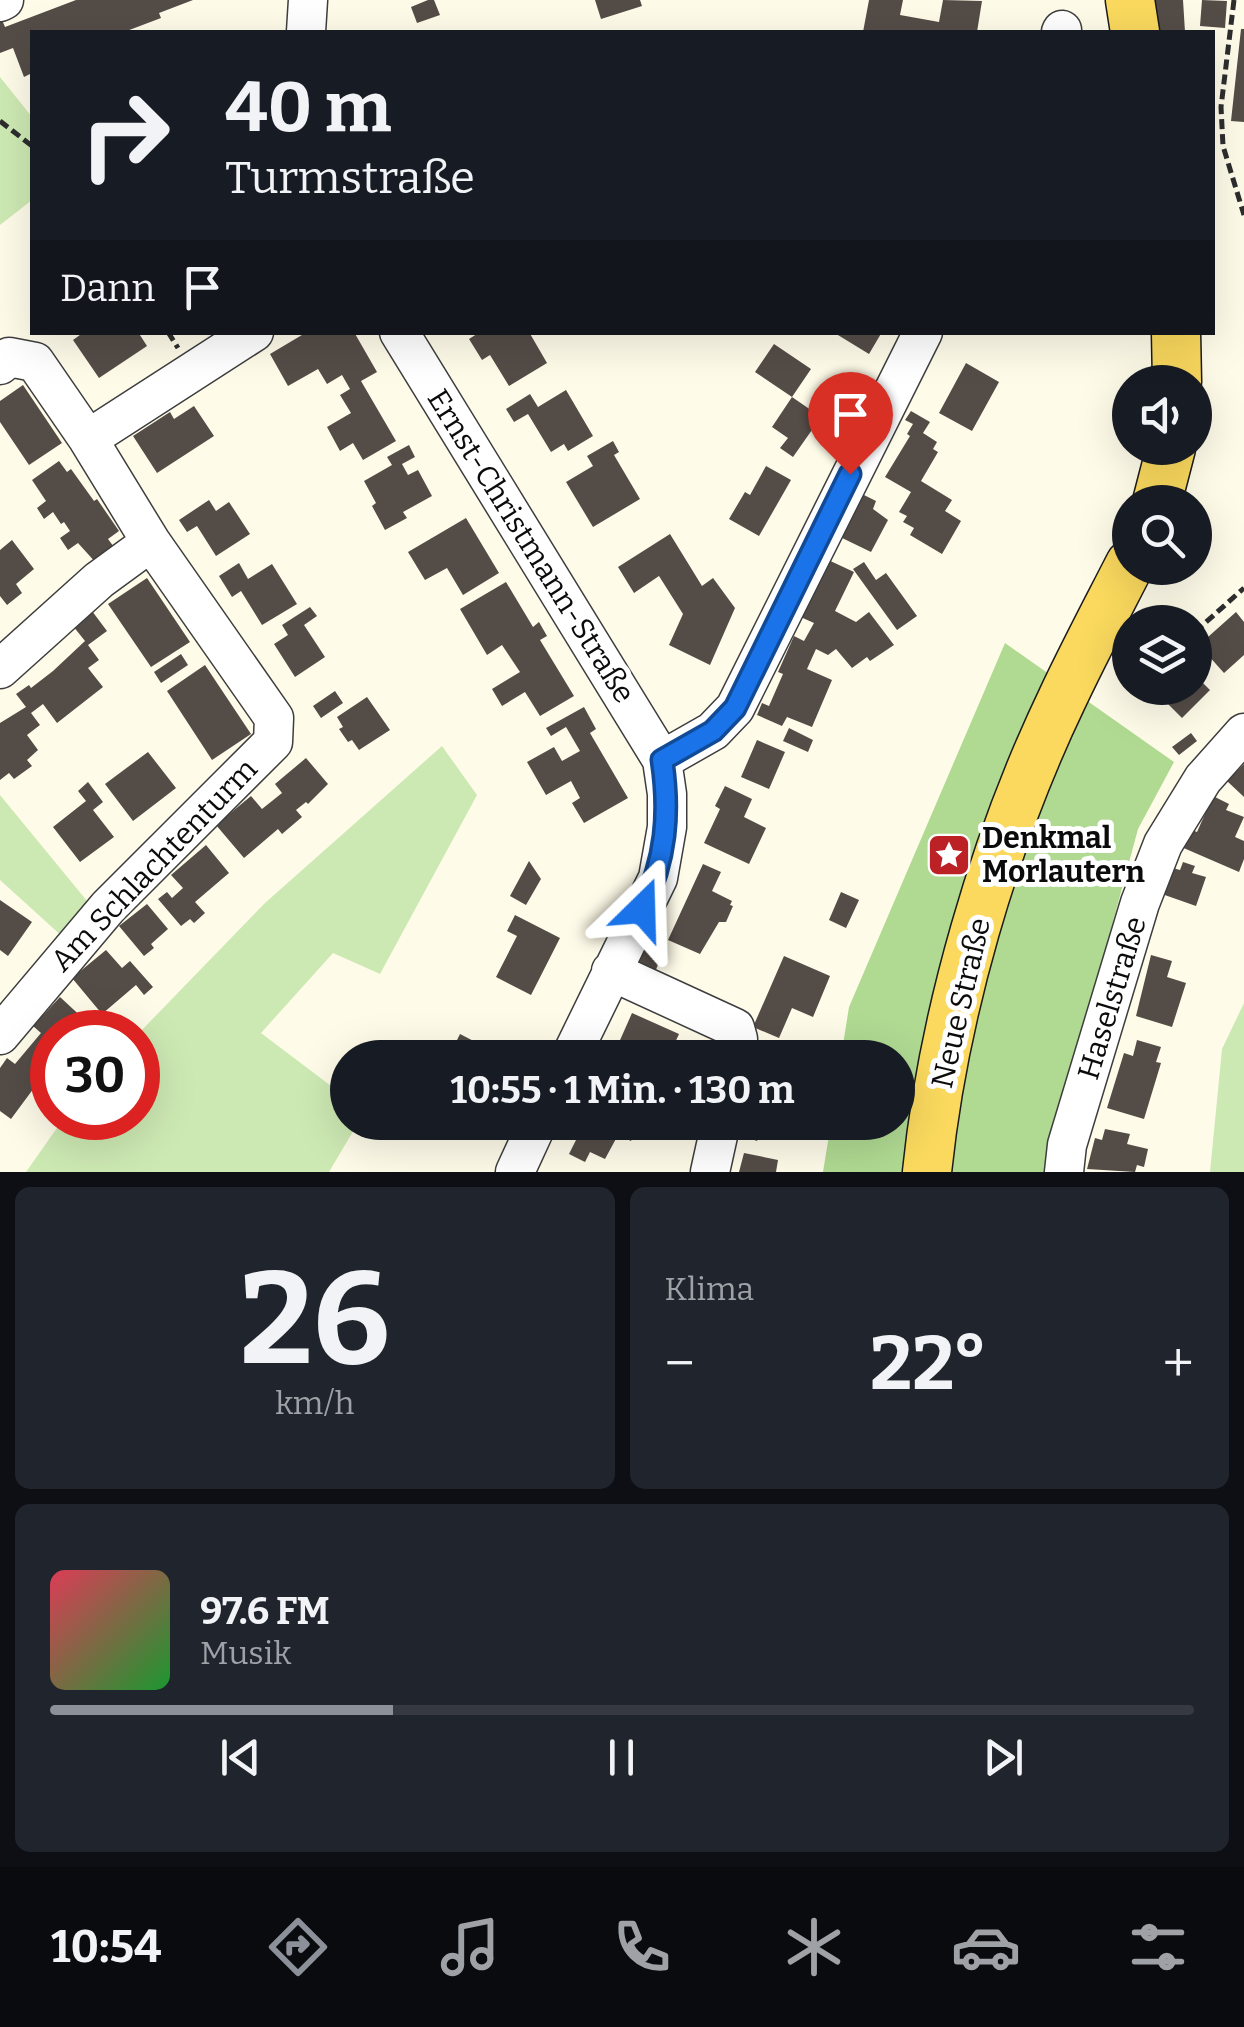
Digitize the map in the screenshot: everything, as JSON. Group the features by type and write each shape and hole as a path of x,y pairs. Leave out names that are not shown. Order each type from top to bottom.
{"main road":[{"path":"1130,0 1135,30"},
{"path":"1176,335 1176,365"},
{"name":"Neue Straße","path":"927,1172 951,1036 991,878 1061,701 1119,585"}],"street":[{"path":"306,30 308,0"},
{"path":"88,439 249,335"},
{"name":"Ernst-Christmann-Straße","path":"401,335 662,760"},
{"path":"578,1040 658,878 667,827 662,760 713,731 735,708 922,335"},
{"name":"Am Schlachtenturm","path":"0,365 9,358 35,362 151,542 274,718 273,742 108,907 0,1036"},
{"path":"0,669 100,580 151,542"},
{"name":"Haselstraße","path":"1064,1172 1068,1145 1124,958 1163,844 1203,779 1244,733"},
{"path":"611,971 735,1028 738,1040"},
{"path":"515,1172 530,1140"},
{"path":"710,1172 717,1140"}],"path":[{"path":"1234,0 1221,107 1222,146 1244,215"},
{"path":"0,121 30,144"},
{"path":"1212,617 1244,588"}],"green space":[{"path":"0,77 30,114 30,202 0,225"},
{"path":"1005,643 1174,762 1138,829 1053,1144 1050,1172 823,1172 828,1140 915,1140 915,1040 844,1040 849,1007"},
{"path":"442,746 477,795 380,974 333,953 261,1033 330,1085 330,1140 348,1140 329,1172 26,1172 49,1140 160,1140 160,1011 265,903"},
{"path":"0,795 92,907 64,938 0,880"},
{"path":"1244,1003 1244,1172 1210,1172 1222,1049"}],"building":[{"path":"76,0 193,0 129,30 30,30 30,74 24,77 13,48 0,53 0,15 5,27"},
{"path":"434,0 440,15 417,23 411,7"},
{"path":"595,0 640,0 642,6 601,19"},
{"path":"869,0 903,0 900,15 939,22 943,0 982,1 977,30 863,30"},
{"path":"1152,0 1183,0 1185,30 1154,30"},
{"path":"1202,0 1227,1 1225,28 1200,26"},
{"path":"1244,29 1244,122 1231,121"},
{"path":"80,335 140,335 147,346 99,378 73,340"},
{"path":"302,335 356,335 377,372 361,381 396,441 363,460 353,443 340,451 327,427 351,413 340,395 350,389 342,375 327,384 318,369 288,386 270,354"},
{"path":"475,335 531,335 547,363 509,386 490,355 482,360 469,339"},
{"path":"838,335 880,335 869,354"},
{"path":"774,344 811,369 792,397 755,372"},
{"path":"966,363 999,382 972,431 939,413"},
{"path":"23,385 62,443 29,465 0,422 0,401"},
{"path":"566,390 593,436 568,451 564,444 551,452 528,414 514,422 506,409 530,394 538,407"},
{"path":"792,397 821,417 793,457 780,448 788,438 772,427"},
{"path":"194,406 214,436 157,473 133,436 170,412 174,419"},
{"path":"911,411 930,422 923,433 937,442 933,449 938,452 921,481 952,500 945,511 961,521 942,554 910,535 914,528 903,522 907,516 899,512 911,492 885,477 910,436 907,434 913,424 905,420"},
{"path":"613,441 619,452 614,455 640,499 593,527 566,482 593,466 587,456"},
{"path":"409,445 415,457 402,464 408,475 418,470 432,496 403,512 407,518 385,530 364,481 392,465 387,457"},
{"path":"59,461 67,472 71,469 94,501 97,499 119,531 108,539 117,551 97,564 78,543 68,550 60,538 70,531 64,522 61,524 53,512 44,519 37,508 46,501 32,480"},
{"path":"766,466 791,480 759,536 729,519 745,492 750,495"},
{"path":"860,493 876,501 873,509 888,520 871,552 838,536"},
{"path":"209,500 216,511 229,502 250,534 216,556 197,526 187,532 179,520"},
{"path":"466,518 499,573 463,595 447,568 425,580 408,552"},
{"path":"670,534 702,586 713,578 735,608 710,665 669,645 683,614 659,576 634,593 618,567"},
{"path":"12,540 34,569 16,584 22,593 7,605 0,596 0,550"},
{"path":"824,558 854,572 835,611 856,622 869,612 894,645 852,668 836,649 828,655 816,649 807,669 832,680 812,727 787,717 782,726 757,715 762,703 769,706 794,636 804,641 814,623 796,615"},
{"path":"864,562 876,580 886,573 917,616 897,630 853,569"},
{"path":"239,563 248,579 272,564 297,604 262,625 241,591 232,597 219,576"},
{"path":"147,578 190,642 151,667 108,604"},
{"path":"506,582 533,627 539,622 547,636 540,640 574,696 540,716 525,692 502,706 492,689 520,672 502,645 487,655 460,609"},
{"path":"310,607 317,616 304,625 325,657 295,677 274,644 288,635 282,625"},
{"path":"92,611 107,631 88,645 99,660 88,668 103,687 57,723 43,704 31,713 40,725 27,735 38,750 27,760 32,766 14,779 9,773 0,780 0,723 26,707 16,694 29,685 31,688 85,641 73,626"},
{"path":"1236,612 1244,622 1244,655 1224,673 1212,660 1212,633"},
{"path":"181,654 188,665 161,683 154,672"},
{"path":"205,665 251,734 212,760 167,691"},
{"path":"335,691 343,703 321,718 313,706"},
{"path":"367,697 390,730 359,750 339,729 343,727 337,717"},
{"path":"1169,705 1195,705 1182,718"},
{"path":"584,707 596,729 590,733 628,798 584,823 572,803 580,798 571,781 546,795 527,762 554,747 562,761 580,751 566,727 551,736 546,728"},
{"path":"789,728 813,740 808,752 783,741"},
{"path":"1191,733 1197,741 1179,755 1172,747"},
{"path":"757,740 785,752 769,789 741,777"},
{"path":"148,752 176,788 133,821 105,784"},
{"path":"306,758 328,784 296,810 302,817 282,834 278,829 244,858 216,825 251,796 262,809 282,793 275,784"},
{"path":"1244,764 1244,797 1227,781"},
{"path":"88,782 103,802 93,810 114,837 80,862 53,827 86,801 78,791"},
{"path":"725,786 752,799 744,817 766,828 749,864 704,843 720,809 715,806"},
{"path":"1213,796 1229,804 1226,810 1244,817 1235,837 1244,841 1239,872 1179,846 1187,828 1197,832"},
{"path":"206,845 229,873 195,902 205,913 194,923 190,919 181,926 158,899 167,892 172,898 183,888 171,875"},
{"path":"529,861 541,879 526,905 510,896"},
{"path":"1183,862 1195,866 1192,873 1206,877 1196,906 1159,893 1169,867 1180,870"},
{"path":"703,864 721,872 712,891 732,901 733,906 726,922 719,922 700,954 668,940"},
{"path":"841,892 859,900 846,928 829,920"},
{"path":"0,900 32,922 8,956 0,950"},
{"path":"147,904 168,929 144,956 119,926"},
{"path":"515,915 560,938 531,995 496,977 517,936 507,931"},
{"path":"646,939 665,946 654,975 634,967"},
{"path":"106,950 122,968 130,961 153,987 144,995 136,985 107,1010 99,1010 72,978"},
{"path":"1151,955 1172,961 1167,977 1186,983 1172,1027 1136,1016"},
{"path":"784,956 830,976 813,1017 792,1008 779,1038 753,1027"},
{"path":"60,997 74,1010 48,1010"},
{"path":"632,1013 679,1034 676,1040 620,1040"},
{"path":"1137,1040 1161,1047 1156,1062 1161,1063 1144,1119 1107,1108 1124,1053 1133,1056"},
{"path":"30,1046 30,1093 11,1119 0,1111 0,1068 7,1058 15,1064"},
{"path":"1105,1129 1130,1134 1127,1144 1148,1149 1144,1167 1137,1165 1135,1172 1087,1169 1095,1138 1102,1140"},
{"path":"576,1140 615,1140 605,1159 590,1152 585,1162 569,1154"},
{"path":"744,1153 778,1160 776,1172 739,1172"}],"place":[{"name":"Denkmal Morlautern","path":"949,855"}],"route":[{"path":"642,909 658,878 667,827 662,760 713,731 735,708 850,474"}]}
